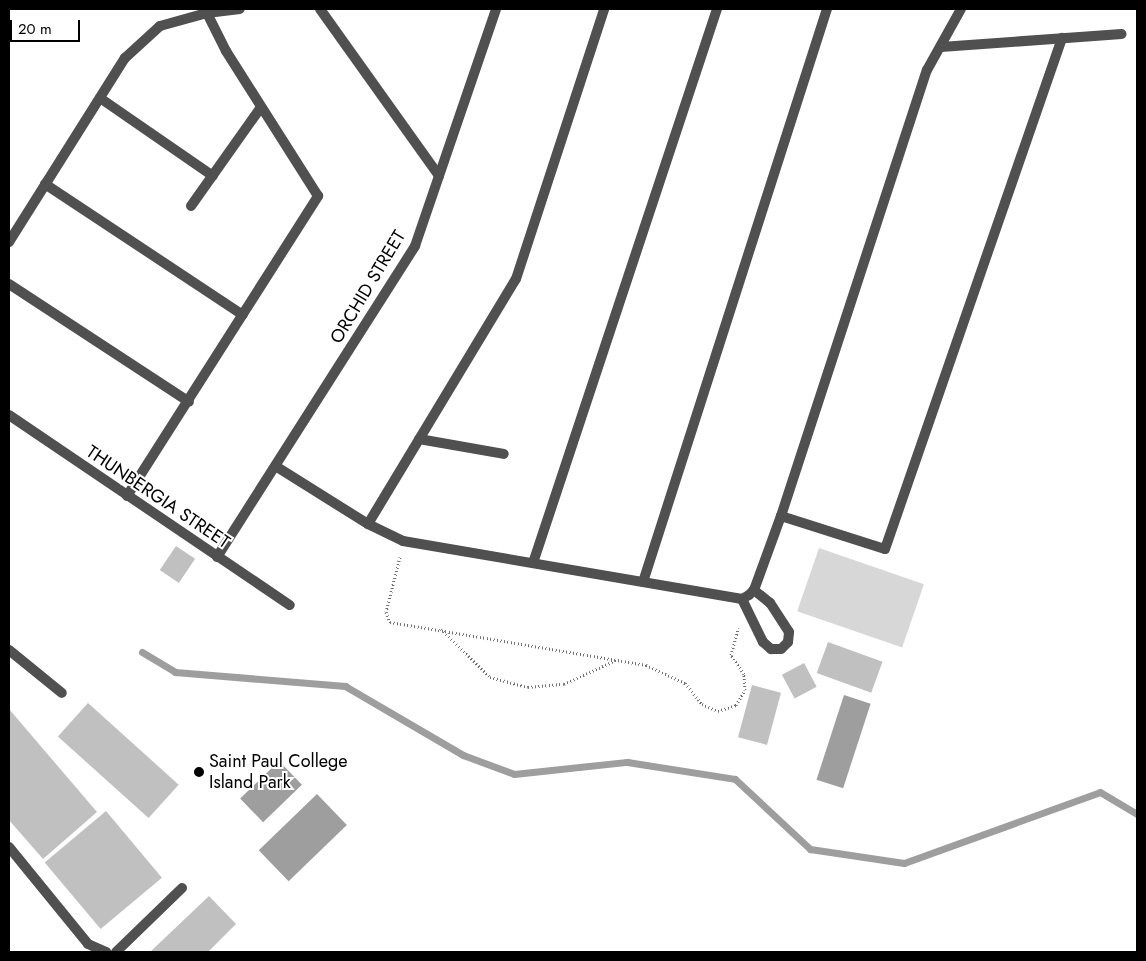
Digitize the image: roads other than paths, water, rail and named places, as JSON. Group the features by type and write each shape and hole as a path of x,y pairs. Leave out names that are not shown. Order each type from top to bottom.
{"street":[{"path":"9,242 125,58 160,26 208,13 240,9"},
{"path":"320,9 439,176"},
{"name":"ORCHID STREET","path":"217,557 277,467 415,246 496,9"},
{"path":"368,524 516,279 604,9"},
{"path":"533,563 717,9"},
{"path":"643,582 827,9"},
{"path":"277,467 368,524 403,541 742,599 754,590 781,516 924,79 961,9"},
{"path":"127,496 189,402 318,196 226,51 208,13"},
{"path":"941,47 1122,34"},
{"path":"781,516 885,549 1062,38"},
{"path":"100,98 213,176"},
{"path":"191,206 261,108"},
{"path":"45,184 244,315"},
{"path":"9,284 189,402"},
{"name":"THUNBERGIA STREET","path":"9,415 290,605"},
{"path":"419,439 504,454"},
{"path":"742,599 763,642 772,649 781,649 788,642 789,632 770,603 754,590"},
{"path":"9,650 62,693"},
{"path":"9,847 88,944 106,952"},
{"path":"116,952 182,888"}],"waterway":[{"path":"142,652 175,672 345,686 463,755 514,774 627,762 735,779 810,849 904,863 1100,792 1137,814"}],"place":[{"name":"Saint Paul College Island Park","path":"199,772"}]}
